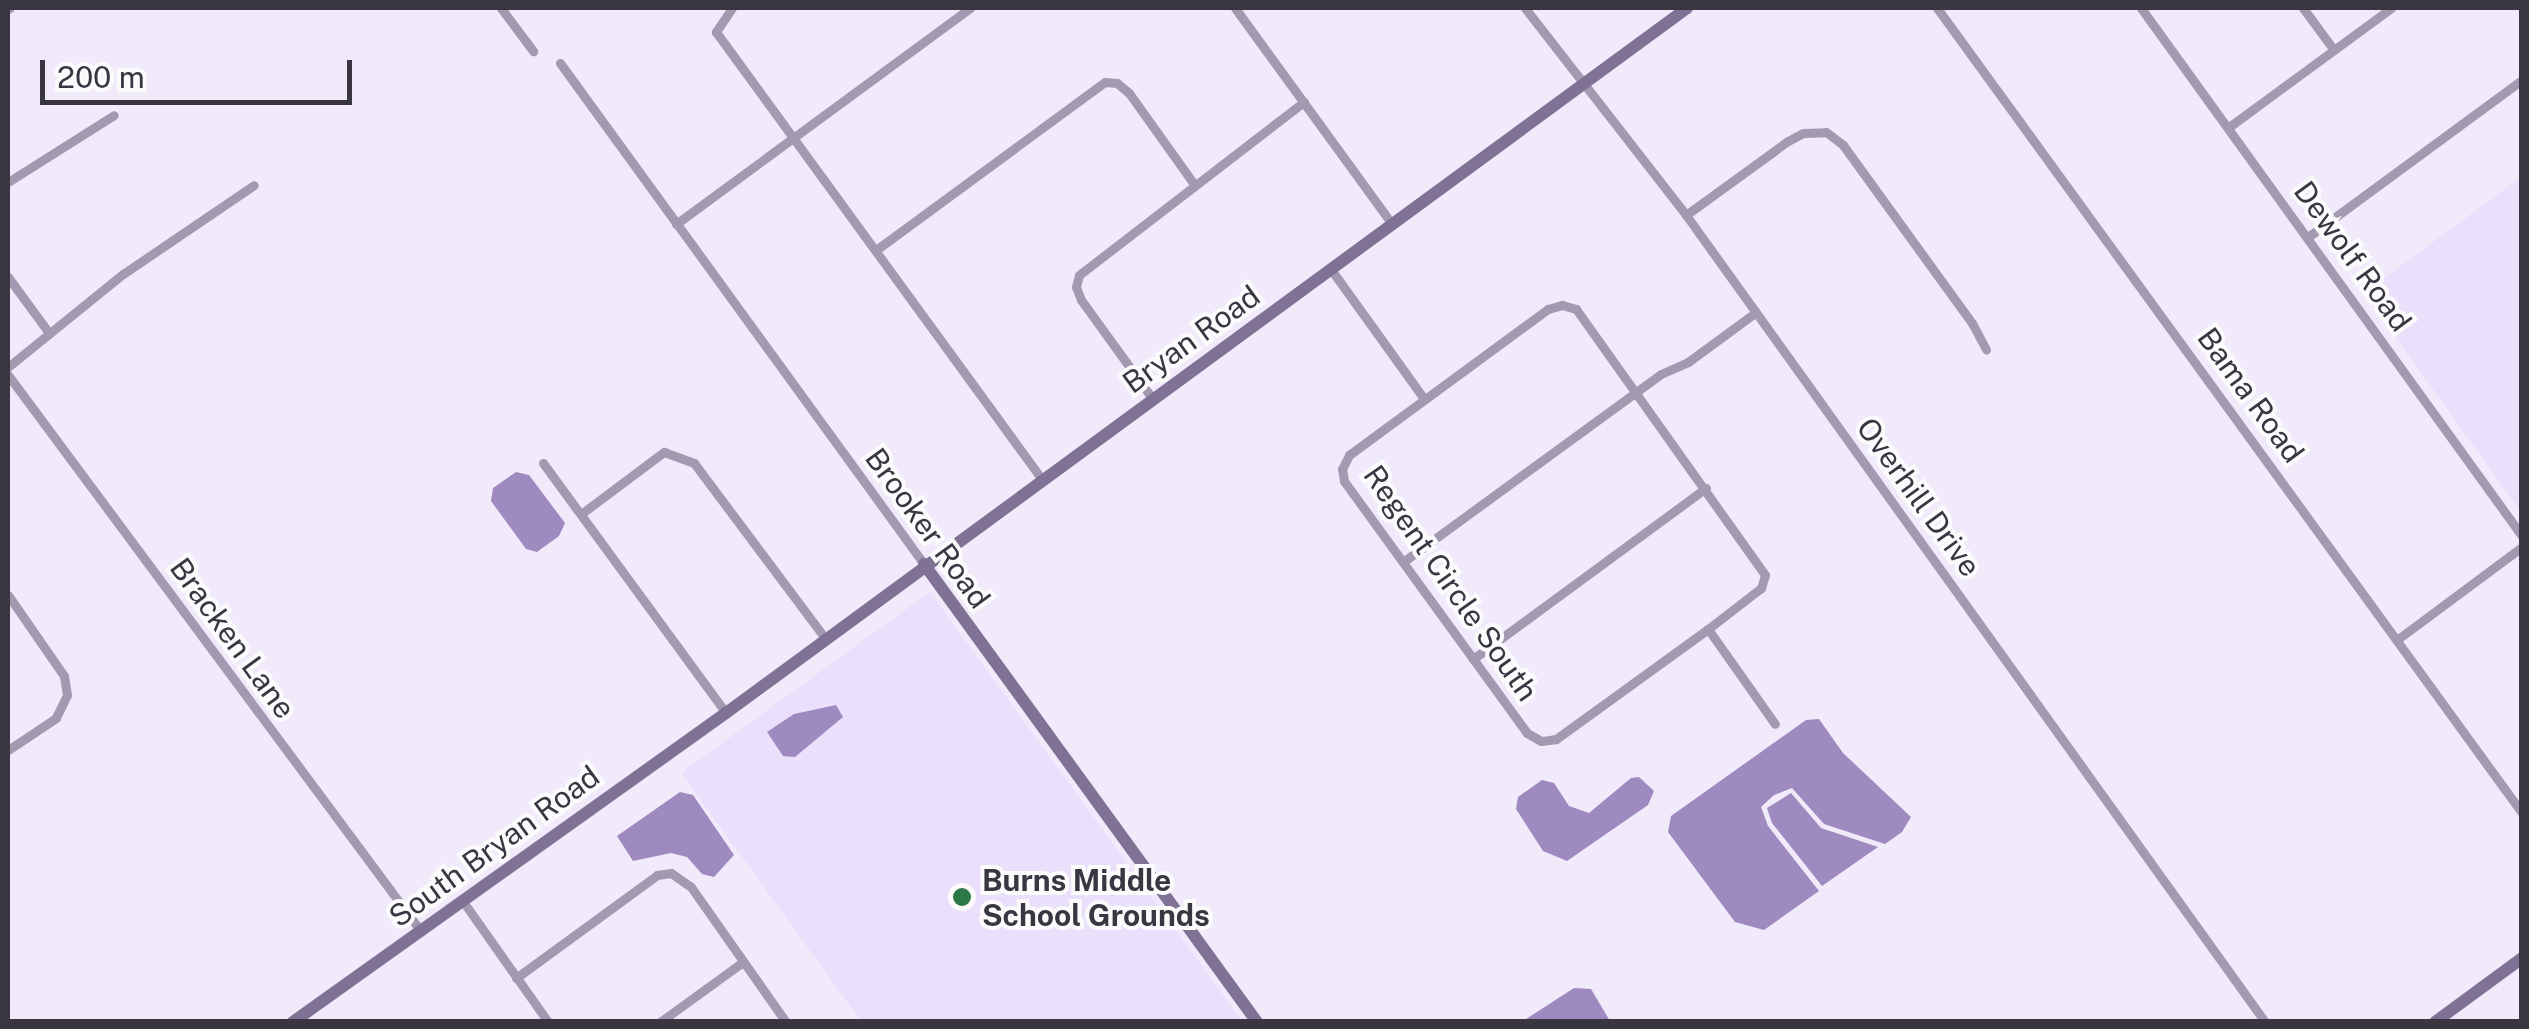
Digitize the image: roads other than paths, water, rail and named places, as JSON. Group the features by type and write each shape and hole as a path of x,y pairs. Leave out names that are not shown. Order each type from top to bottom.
{"street":[{"path":"501,8 532,51"},
{"path":"732,8 716,32 1041,478"},
{"path":"676,224 970,8"},
{"path":"1236,8 1392,223"},
{"name":"Overhill Drive","path":"1525,8 1686,215 2265,1022"},
{"name":"Bryan Road","path":"726,713 1041,478 1687,8"},
{"name":"Bama Road","path":"1937,8 2522,813"},
{"name":"Dewolf Road","path":"2141,8 2522,536"},
{"path":"2303,8 2334,50"},
{"path":"2229,127 2390,8"},
{"name":"Brooker Road","path":"560,62 1257,1022"},
{"path":"2308,237 2522,80"},
{"path":"876,250 1105,82 1117,83 1129,93 1194,184"},
{"path":"1152,398 1081,300 1076,281 1084,270 1304,102"},
{"path":"8,182 114,115"},
{"path":"1686,215 1788,141 1803,133 1826,132 1843,146 1972,323 1986,349"},
{"path":"8,366 136,265 254,185"},
{"path":"1330,268 1424,399 1548,309 1562,305 1576,309 1766,574 1761,588 1708,629 1775,724"},
{"path":"8,276 49,333"},
{"path":"1402,562 1636,392 1688,362 1756,312"},
{"name":"Bracken Lane","path":"8,375 420,930"},
{"name":"Regent Circle South","path":"1424,399 1349,455 1342,468 1344,481 1527,733 1549,741 1708,629"},
{"path":"581,514 664,452 694,463 824,638"},
{"path":"543,463 726,713"},
{"path":"1473,659 1706,488"},
{"path":"2398,639 2522,547"},
{"path":"8,595 64,676 67,695 56,718 8,750"},
{"name":"South Bryan Road","path":"294,1022 726,713"},
{"path":"516,978 664,872 684,878 786,1022"},
{"path":"462,900 548,1022"},
{"path":"2435,1022 2522,958"},
{"path":"660,1022 742,962"}],"place":[{"name":"Burns Middle School Grounds","path":"962,897"}]}
